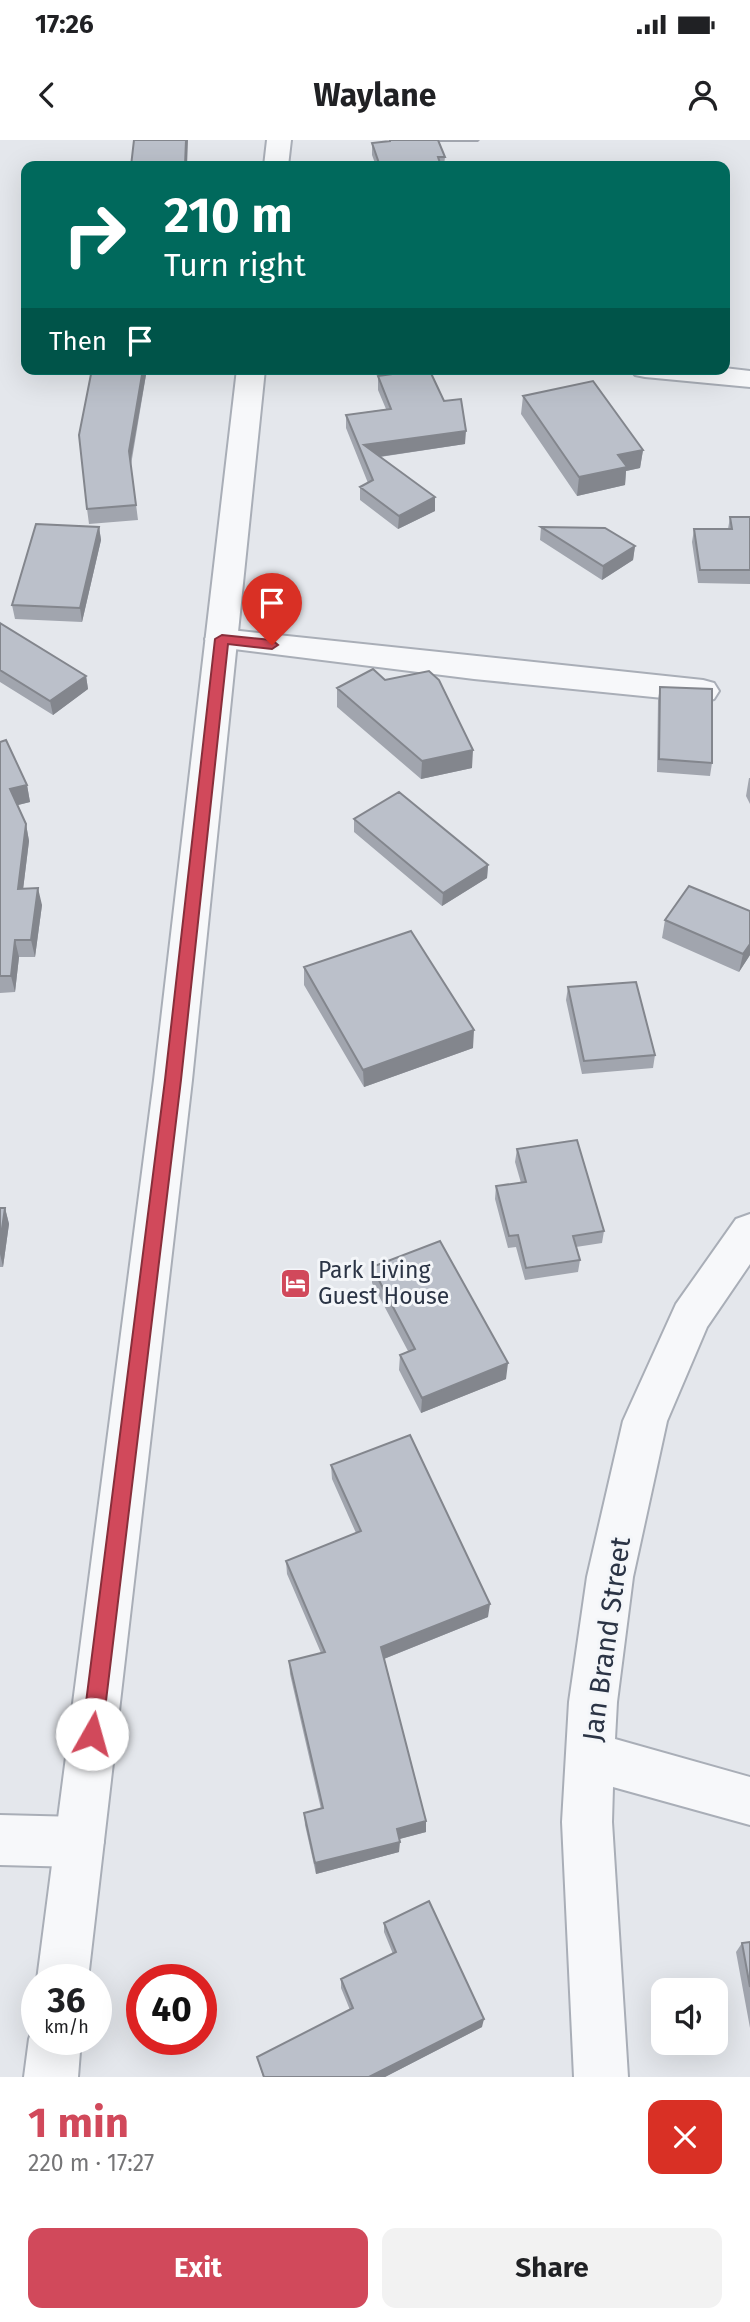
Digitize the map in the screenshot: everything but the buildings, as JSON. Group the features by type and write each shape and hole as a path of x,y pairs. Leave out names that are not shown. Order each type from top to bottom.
{"street":[{"path":"277,161 279,140"},
{"path":"64,1964 173,1080 250,375"},
{"path":"702,375 750,380"},
{"path":"222,639 703,691"},
{"name":"Jan Brand Street","path":"601,2077 587,1822 593,1702 610,1577 645,1421 691,1317 750,1231"},
{"path":"590,1756 750,1801"},
{"path":"0,1840 79,1842"},
{"path":"51,2077 53,2055"}],"place":[{"name":"Park Living Guest House","path":"295,1283"}],"route":[{"path":"92,1734 173,1080 222,639 272,645"}]}
